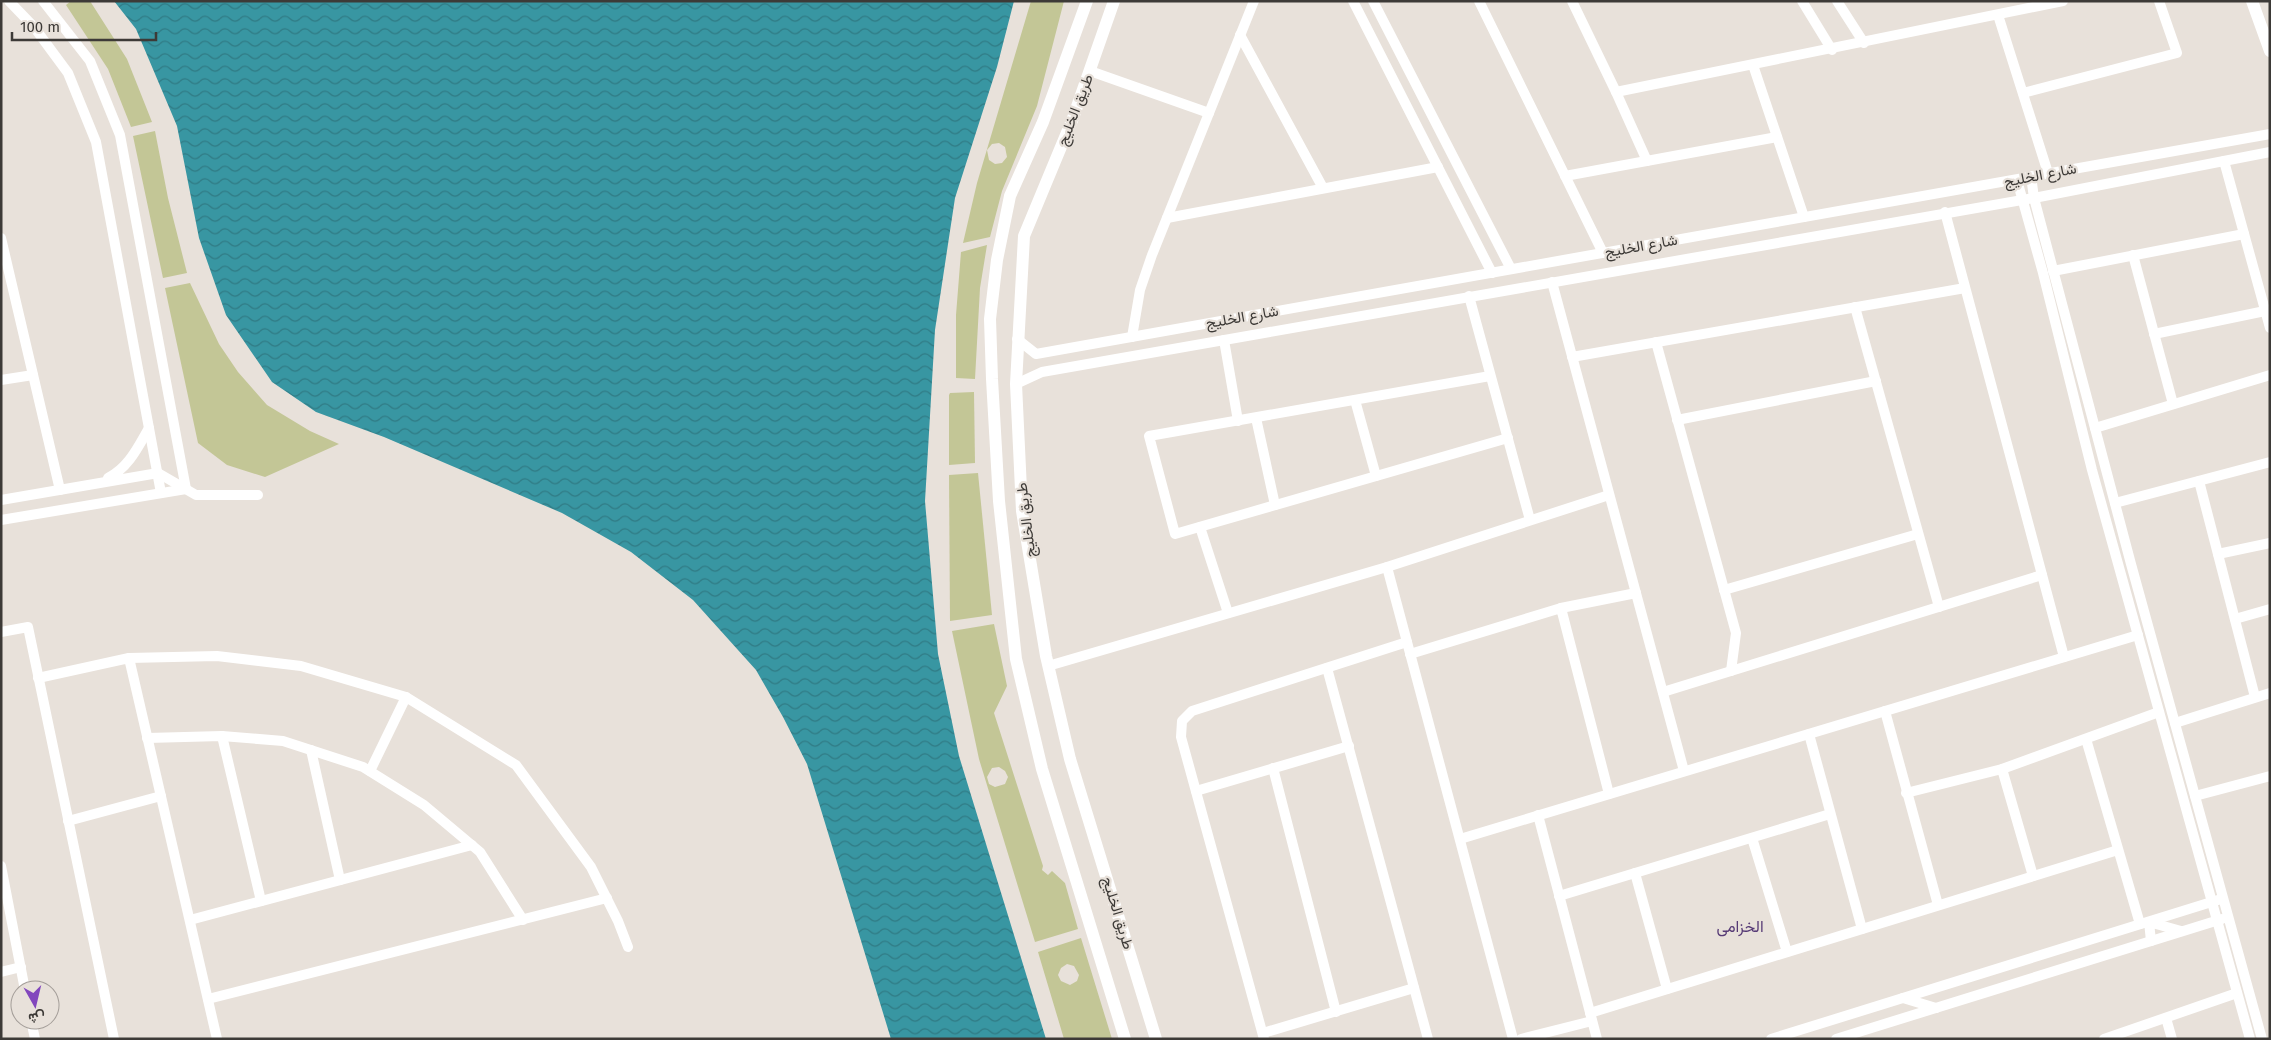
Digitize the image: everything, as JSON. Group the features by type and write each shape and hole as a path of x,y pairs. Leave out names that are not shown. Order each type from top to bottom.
{"main road":[{"name":"طريق الخليج","path":"1087,1 1043,122 1010,196 997,260 990,320 992,379 999,501 1016,659 1042,769 1125,1039"},
{"name":"طريق الخليج","path":"1114,1 1073,118 1024,236 1016,384 1022,510 1048,666 1070,759 1156,1039"},
{"path":"2252,1 2270,51"}],"street":[{"path":"9,1 34,27 68,73 96,142 162,493"},
{"path":"43,1 90,61 120,135 186,489"},
{"path":"1132,336 1140,290 1254,1"},
{"path":"1352,1 1492,273"},
{"path":"1373,1 1511,269"},
{"path":"1479,1 1603,253"},
{"path":"1584,1 1572,2 1647,161"},
{"path":"1802,1 1832,50"},
{"path":"1837,1 1864,43"},
{"path":"1616,92 1832,50 2063,1"},
{"path":"2022,93 2177,53 2159,1"},
{"path":"1998,15 2048,173"},
{"path":"1240,35 1323,188"},
{"path":"1753,65 1804,216"},
{"path":"1090,70 1209,113"},
{"name":"شارع الخليج","path":"1017,339 1036,354 2270,134"},
{"path":"1565,176 1777,137"},
{"path":"1016,384 1042,372 1945,212 2034,198 2270,152"},
{"path":"2224,161 2270,328"},
{"path":"1167,218 1438,167"},
{"path":"2032,176 2034,198 2053,271 2262,1039"},
{"path":"2017,180 2044,273 2092,470 2250,1039"},
{"path":"1945,212 2064,657"},
{"path":"2053,271 2244,234"},
{"path":"1,238 5,273 33,375 60,490"},
{"path":"2133,255 2173,404"},
{"path":"1552,282 1684,771"},
{"path":"1572,357 1965,288"},
{"path":"1469,296 1530,520"},
{"path":"1856,307 1939,607"},
{"path":"2154,334 2265,311"},
{"path":"1224,340 1238,421"},
{"path":"1656,342 1736,633 1732,671"},
{"path":"1,380 33,375"},
{"path":"2095,428 2270,375"},
{"path":"1490,376 1149,436 1175,534 1508,438"},
{"path":"1678,420 1876,381"},
{"path":"1355,400 1376,476"},
{"path":"1256,418 1275,505"},
{"path":"100,483 119,473 131,459 149,428"},
{"path":"2115,502 2270,462"},
{"path":"1,500 158,473 196,494 258,495"},
{"path":"2198,481 2255,697"},
{"path":"1,520 186,489"},
{"path":"1048,666 1387,567 1610,495"},
{"path":"1200,527 1228,613"},
{"path":"1724,590 1918,534"},
{"path":"2218,554 2270,544"},
{"path":"1387,567 1513,1039"},
{"path":"1663,692 2042,575"},
{"path":"1410,654 1561,608 1636,593"},
{"path":"1561,608 1609,794"},
{"path":"2235,619 2270,609"},
{"path":"1,632 28,627 110,1038"},
{"path":"1460,838 2138,635"},
{"path":"1407,642 1192,711 1182,721 1181,737 1263,1036 1414,988"},
{"path":"38,678 129,658 218,656 301,666 406,696 516,765 591,867 607,898 628,947"},
{"path":"129,658 217,1039"},
{"path":"1327,668 1428,1039"},
{"path":"2175,723 2270,693"},
{"path":"370,771 406,696"},
{"path":"1885,711 1938,905"},
{"path":"1906,793 2002,769 2160,712"},
{"path":"1809,734 1862,929"},
{"path":"147,738 222,736 283,741 363,767 424,805 480,852 523,920"},
{"path":"222,736 261,902"},
{"path":"2086,739 2140,924"},
{"path":"1196,791 1349,746"},
{"path":"311,750 340,880"},
{"path":"1273,768 1336,1012"},
{"path":"2002,769 2033,876"},
{"path":"2195,796 2270,776"},
{"path":"68,822 161,796"},
{"path":"1559,896 1830,814"},
{"path":"1538,815 1597,1039"},
{"path":"1752,838 1787,952"},
{"path":"190,920 472,845"},
{"path":"1521,1039 1591,1017 1667,989 2118,850"},
{"path":"1,866 4,894 24,980"},
{"path":"1635,873 1667,989"},
{"path":"208,999 607,898"},
{"path":"1771,1039 1788,1036 2223,898"},
{"path":"1836,1039 1868,1034 1936,1008 2228,917"},
{"path":"2152,941 2149,922 2182,931"},
{"path":"1,972 21,967"},
{"path":"2104,1039 2237,993"},
{"path":"1903,998 1936,1008"},
{"path":"2166,1018 2172,1039"}],"green space":[{"path":"71,1 90,1 127,59 152,122 131,127 108,69 66,5"},
{"path":"1031,1 1064,1 1037,106 1002,191 990,237 963,243 977,183","holes":["999,143 1005,147 1007,157 1002,163 995,164 989,160 987,150 992,144"]},
{"path":"155,131 168,198 187,273 163,278 133,136"},
{"path":"987,245 980,288 975,379 956,378 956,315 961,252"},
{"path":"190,283 219,344 238,372 267,405 310,431 339,444 265,477 227,465 198,443 165,288"},
{"path":"974,392 975,463 949,465 949,395 950,393"},
{"path":"978,473 992,615 950,621 949,475"},
{"path":"994,624 1007,686 994,713 1043,866 1042,870 1048,875 1052,871 1065,883 1078,929 1035,942 979,759 952,631","holes":["999,767 1005,771 1008,777 1005,784 995,787 989,784 987,777 992,768"]},
{"path":"1081,938 1112,1039 1064,1039 1038,952","holes":["1067,964 1074,966 1079,975 1077,981 1070,985 1061,981 1058,975 1061,968"]}],"water":[{"path":"114,1 1014,1 997,67 955,198 935,330 925,501 938,654 959,756 1046,1039 891,1039 807,764 756,670 693,600 631,552 562,513 384,437 316,412 272,382 226,315 199,238 177,126 136,29"}],"district":[{"name":"الخزامى","path":"1740,926"}]}
